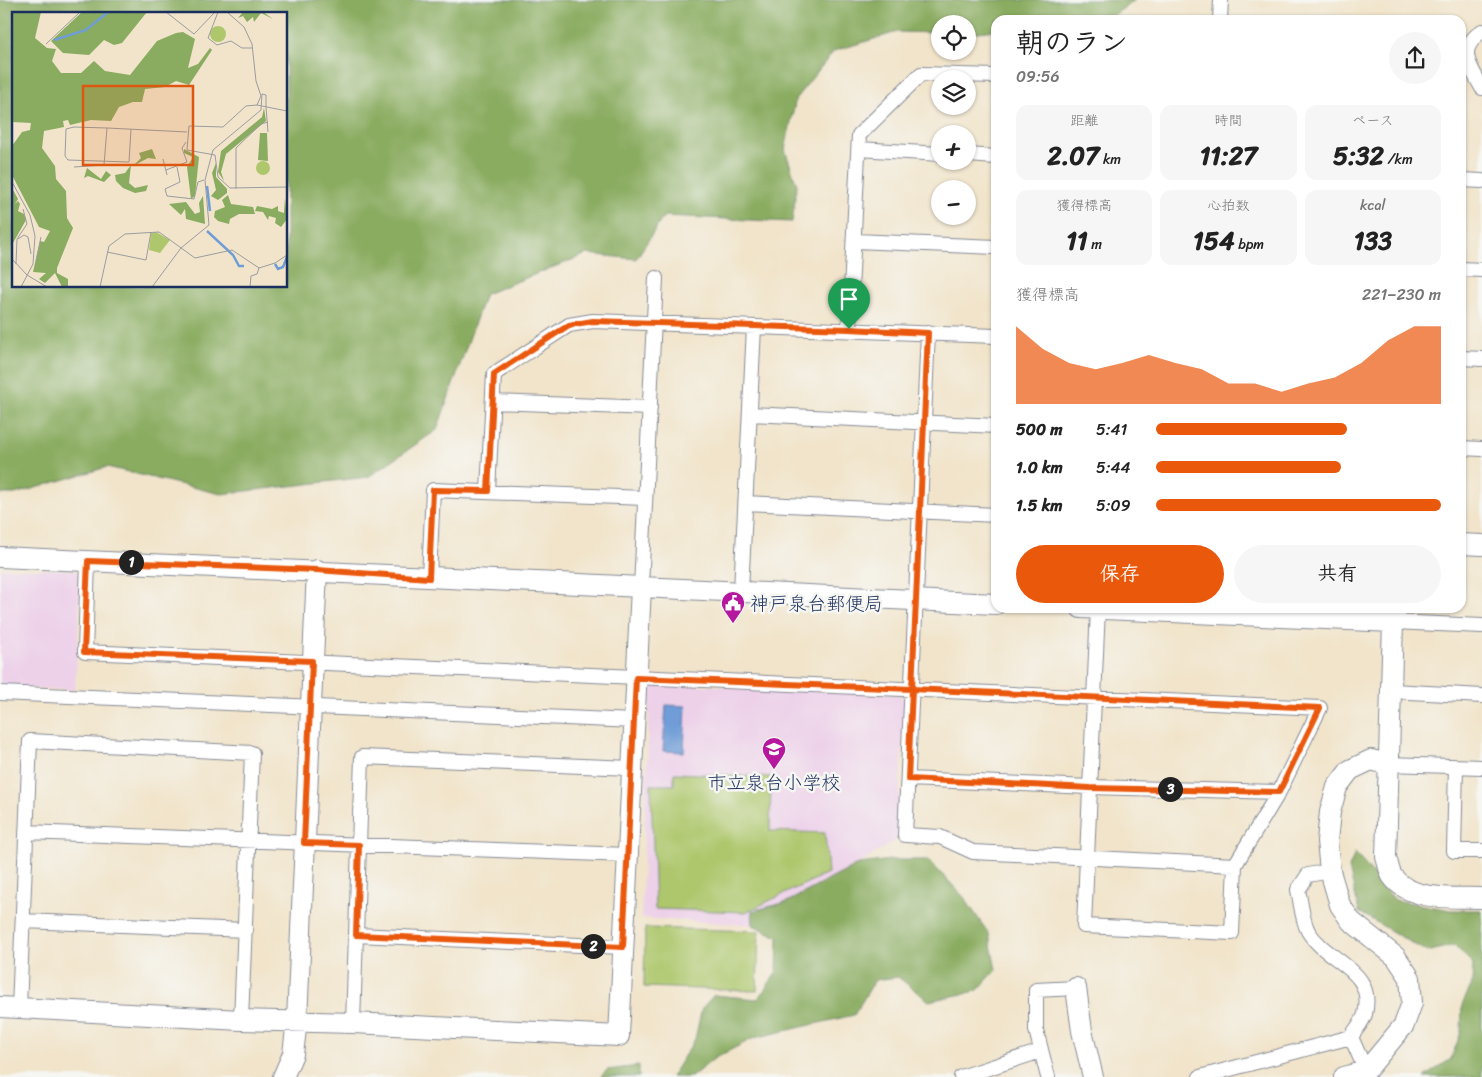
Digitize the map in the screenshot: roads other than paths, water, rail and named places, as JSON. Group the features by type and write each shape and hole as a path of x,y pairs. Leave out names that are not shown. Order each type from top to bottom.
{"street":[{"path":"1220,15 1221,0"},
{"path":"1482,31 1470,40 1466,51 1469,63 1482,88"},
{"path":"849,329 856,241 859,135 921,74 991,76"},
{"path":"859,149 931,153"},
{"path":"976,155 991,156"},
{"path":"1466,180 1482,181"},
{"path":"856,241 991,248"},
{"path":"1466,268 1482,270"},
{"path":"241,1020 252,752 30,741 23,921 10,1008 241,1020 353,1023 619,1036 656,278"},
{"path":"488,491 494,374 569,325 593,321 754,328 849,329 991,336"},
{"path":"741,591 754,328"},
{"path":"928,333 905,835 940,838 973,852 1235,865"},
{"path":"1466,358 1482,359"},
{"path":"493,402 650,408"},
{"path":"751,414 991,426"},
{"path":"1466,448 1482,449"},
{"path":"429,578 433,490 645,498"},
{"path":"746,503 991,515"},
{"path":"1466,544 1482,545"},
{"path":"0,557 317,570 429,578 991,604"},
{"path":"88,561 84,652 312,661 636,678 1095,697 1320,708 1279,792 1235,865 1232,933 1084,926 1095,697 1092,613"},
{"path":"283,1077 293,1054 298,1021 317,570"},
{"path":"1308,613 1395,615 1482,626"},
{"path":"1395,615 1387,764 1386,857 1392,876 1409,891 1482,898"},
{"path":"1392,691 1482,696"},
{"path":"0,692 634,722"},
{"path":"353,1023 362,757 632,768"},
{"path":"1344,1077 1366,1074 1404,1025 1412,1003 1410,978 1396,957 1351,921 1340,905 1330,871 1327,841 1330,812 1337,787 1350,770 1370,760 1387,764 1482,767"},
{"path":"1456,766 1454,851 1482,851"},
{"path":"908,779 1090,788 1279,792"},
{"path":"26,832 627,855"},
{"path":"1200,1077 1351,1037 1365,1015 1366,994 1358,975 1324,949 1308,930 1298,890 1308,875 1330,871"},
{"path":"23,921 246,930"},
{"path":"356,935 623,947"},
{"path":"1048,1077 1036,1030 1036,990 1076,988 1082,1031 1093,1077"},
{"path":"1351,1037 1366,1074"},
{"path":"962,1077 1041,1051"}],"water":[{"path":"666,705 686,706 684,752 663,751"}],"place":[{"name":"神戸泉台郵便局","path":"733,624"},
{"name":"市立泉台小学校","path":"774,770"}]}
